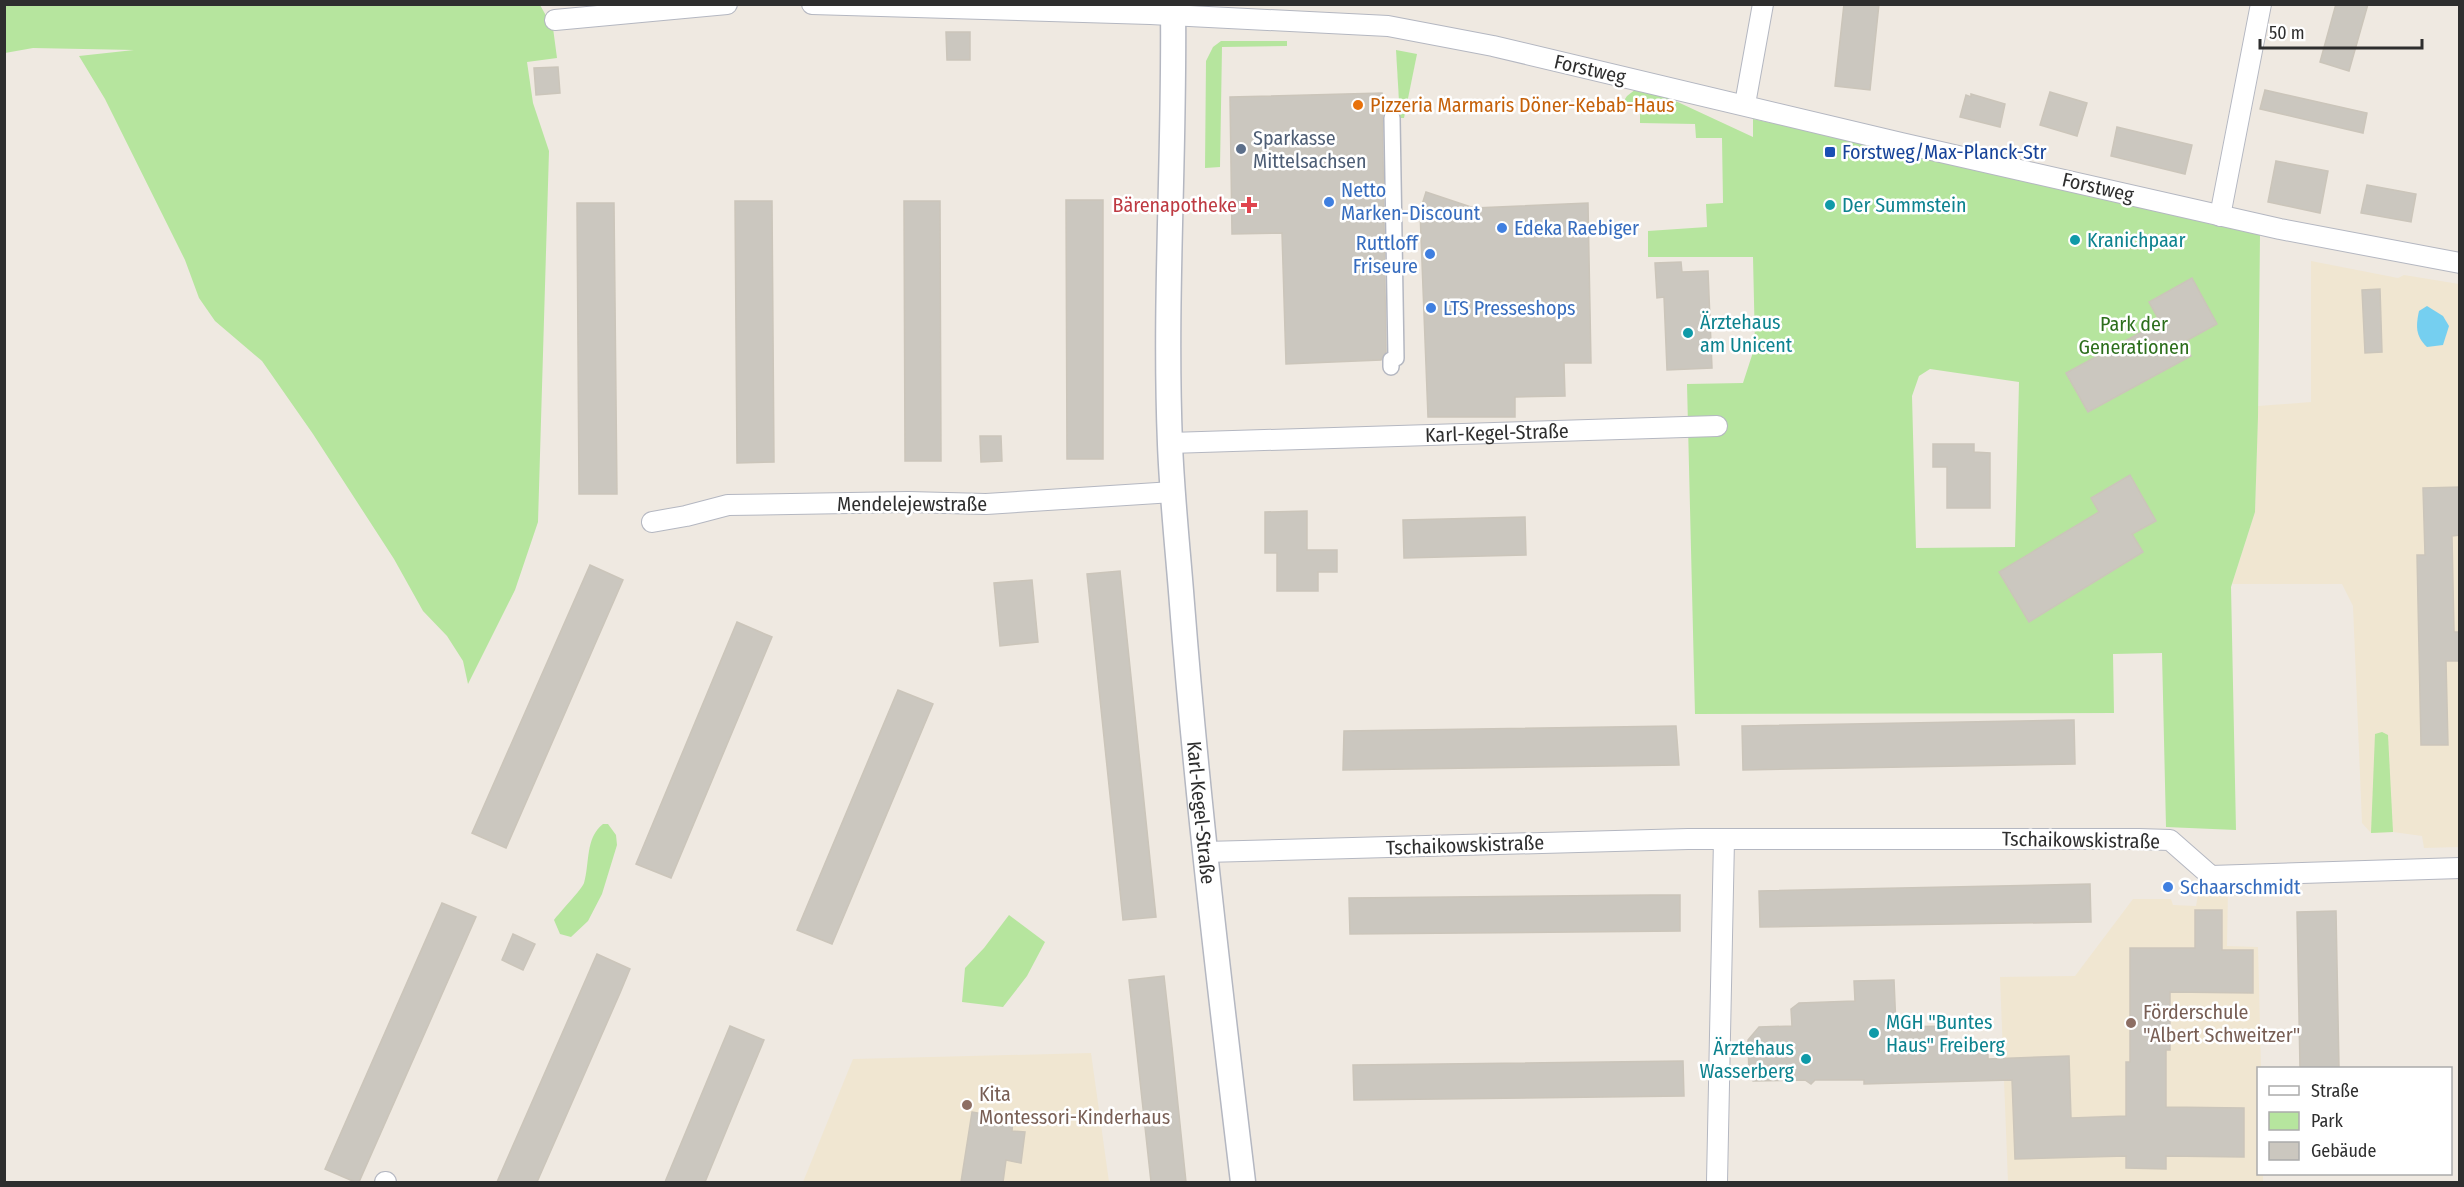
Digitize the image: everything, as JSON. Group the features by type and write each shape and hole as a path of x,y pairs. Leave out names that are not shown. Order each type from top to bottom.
{"street":[{"path":"555,20 728,4"},
{"name":"Forstweg","path":"812,4 1173,10 1388,26 1493,46 2220,216 2460,263"},
{"path":"1745,104 1763,4"},
{"path":"2220,216 2261,4"},
{"name":"Karl-Kegel-Straße","path":"1173,10 1169,211 1170,443 1188,684 1243,1182"},
{"path":"1391,367 1391,360 1396,358 1392,118"},
{"name":"Karl-Kegel-Straße","path":"1170,443 1717,426"},
{"name":"Mendelejewstraße","path":"652,522 728,505 908,502 986,504 1173,492"},
{"path":"1717,1182 1724,839"},
{"name":"Tschaikowskistraße","path":"1205,852 1724,839 2170,840 2211,876 2460,868"}],"shaded area":[{"path":"2311,261 2398,278 2404,275 2459,284 2459,847 2424,848 2422,836 2393,832 2371,833 2362,823 2353,606 2342,584 2232,584 2255,512 2258,406 2311,402"},
{"name":"Förderschule \"Albert Schweitzer\"","path":"2199,889 2228,889 2227,946 2258,947 2261,1067 2257,1067 2257,1175 2263,1175 2263,1182 2008,1182 2000,977 2075,976 2133,899 2171,899 2173,905 2196,906"},
{"name":"Kita Montessori-Kinderhaus","path":"1091,1053 1109,1182 803,1182 853,1059"}],"green space":[{"path":"5,5 540,5 553,28 557,58 527,62 533,103 549,151 538,522 515,590 468,684 463,661 447,636 423,611 394,559 313,434 262,361 215,321 199,298 185,260 105,99 79,56 134,50 33,48 5,53"},
{"path":"1221,41 1287,41 1287,46 1222,47 1220,167 1205,168 1206,61 1213,47"},
{"path":"1396,50 1417,54 1404,118 1400,118"},
{"name":"Park der Generationen","path":"1636,89 1654,91 1753,137 1753,119 1925,155 2260,235 2255,512 2231,587 2236,830 2166,827 2162,653 2113,654 2114,713 1695,714 1687,384 1743,383 1755,346 1753,257 1648,257 1648,231 1707,227 1706,204 1723,203 1722,138 1696,138 1695,124 1640,123 1640,104 1623,102","holes":["1930,369 2019,382 2015,547 1916,548 1912,396 1919,376"]},
{"path":"2382,732 2388,735 2393,832 2371,833 2375,734"},
{"path":"603,824 608,824 616,835 617,845 602,894 588,921 571,937 560,934 554,920 584,883 593,836"},
{"path":"1009,915 1045,942 1027,976 1003,1007 962,1002 965,968 984,948"}],"water":[{"path":"2427,306 2443,316 2449,326 2443,345 2427,347 2418,334 2419,311"}],"building":[{"path":"1844,4 1879,4 1870,90 1835,86"},
{"path":"2336,4 2368,4 2349,71 2320,62"},
{"path":"946,32 970,32 970,60 947,60"},
{"path":"558,67 560,93 536,95 534,68"},
{"path":"2265,90 2367,113 2363,133 2260,109"},
{"path":"2050,92 2087,103 2077,136 2040,125"},
{"path":"1382,93 1386,352 1381,360 1286,364 1282,233 1232,234 1230,97"},
{"path":"1971,94 2005,104 2000,127 1960,117 1966,95 1971,97"},
{"path":"2117,127 2192,145 2185,174 2111,156"},
{"path":"2276,161 2328,171 2320,213 2268,202"},
{"path":"2367,185 2416,194 2411,222 2361,213"},
{"path":"1426,192 1474,208 1588,203 1591,363 1564,363 1565,396 1515,397 1515,417 1428,417 1420,211"},
{"path":"1066,200 1103,200 1103,459 1067,459"},
{"path":"735,201 772,201 774,462 737,463"},
{"path":"904,201 940,201 941,461 905,461"},
{"path":"577,203 614,203 617,494 579,494"},
{"name":"Ärztehaus am Unicent","path":"1681,262 1682,272 1708,271 1712,368 1667,370 1664,297 1657,298 1655,263"},
{"path":"2192,278 2217,324 2184,342 2191,356 2088,412 2066,373 2160,322 2149,302"},
{"path":"2380,289 2382,352 2365,353 2362,290"},
{"path":"980,436 1001,436 1002,461 981,462"},
{"path":"1933,444 1974,444 1974,452 1990,453 1990,508 1947,508 1947,467 1933,467"},
{"path":"2130,475 2156,521 2132,534 2143,552 2029,622 1999,572 2099,512 2091,498"},
{"path":"2460,487 2460,535 2452,536 2454,632 2460,632 2460,661 2446,661 2448,745 2421,745 2417,555 2425,555 2423,488"},
{"path":"1307,511 1307,550 1337,550 1337,572 1318,572 1318,591 1277,591 1277,553 1265,553 1265,512"},
{"path":"1525,517 1526,555 1404,558 1403,520"},
{"path":"590,565 623,580 506,848 472,833"},
{"path":"1120,571 1156,917 1123,920 1087,574"},
{"path":"1032,580 1038,642 1000,646 994,583"},
{"path":"737,622 772,637 671,878 636,864"},
{"path":"898,690 933,704 832,944 797,930"},
{"path":"2074,720 2075,764 1743,770 1742,726"},
{"path":"1676,726 1679,765 1343,770 1344,731"},
{"path":"2090,884 2091,922 1760,927 1759,891"},
{"path":"1680,895 1680,931 1350,934 1349,898"},
{"path":"442,903 476,917 359,1182 355,1182 325,1169"},
{"path":"2195,910 2222,910 2222,950 2253,950 2253,993 2170,992 2170,1050 2166,1050 2166,1107 2244,1108 2244,1157 2166,1156 2166,1169 2126,1168 2126,1156 2015,1159 2012,1080 1864,1084 1864,1080 1815,1080 1811,1084 1805,1080 1753,1081 1749,1076 1748,1040 1759,1027 1792,1026 1791,1009 1799,1003 1855,1001 1854,981 1894,980 1896,1027 1947,1026 1947,1044 1988,1043 1988,1059 2069,1056 2071,1118 2126,1116 2126,1062 2130,1062 2130,948 2195,948"},
{"path":"2336,911 2339,1067 2300,1067 2297,912"},
{"path":"513,934 535,944 523,970 502,960"},
{"path":"597,954 630,969 620,993 537,1182 497,1182"},
{"path":"1164,976 1186,1182 1151,1182 1129,980"},
{"path":"730,1026 764,1040 705,1182 665,1182"},
{"path":"1683,1061 1684,1096 1354,1100 1353,1065"},
{"path":"972,1112 1013,1119 1012,1131 1025,1132 1021,1163 1006,1160 1003,1182 961,1182"}],"place":[{"name":"Pizzeria Marmaris Döner-Kebab-Haus","path":"1358,105"},
{"name":"Sparkasse Mittelsachsen","path":"1241,149"},
{"name":"Forstweg/Max-Planck-Str","path":"1830,152"},
{"name":"Netto Marken-Discount","path":"1329,202"},
{"name":"Bärenapotheke","path":"1249,205"},
{"name":"Der Summstein","path":"1830,205"},
{"name":"Edeka Raebiger","path":"1502,228"},
{"name":"Kranichpaar","path":"2075,240"},
{"name":"Ruttloff Friseure","path":"1430,254"},
{"name":"LTS Presseshops","path":"1431,308"},
{"name":"Ärztehaus am Unicent","path":"1688,333"},
{"name":"Schaarschmidt","path":"2168,887"},
{"name":"Förderschule \"Albert Schweitzer\"","path":"2131,1023"},
{"name":"MGH \"Buntes Haus\" Freiberg","path":"1874,1033"},
{"name":"Ärztehaus Wasserberg","path":"1806,1059"},
{"name":"Kita Montessori-Kinderhaus","path":"967,1105"}]}
